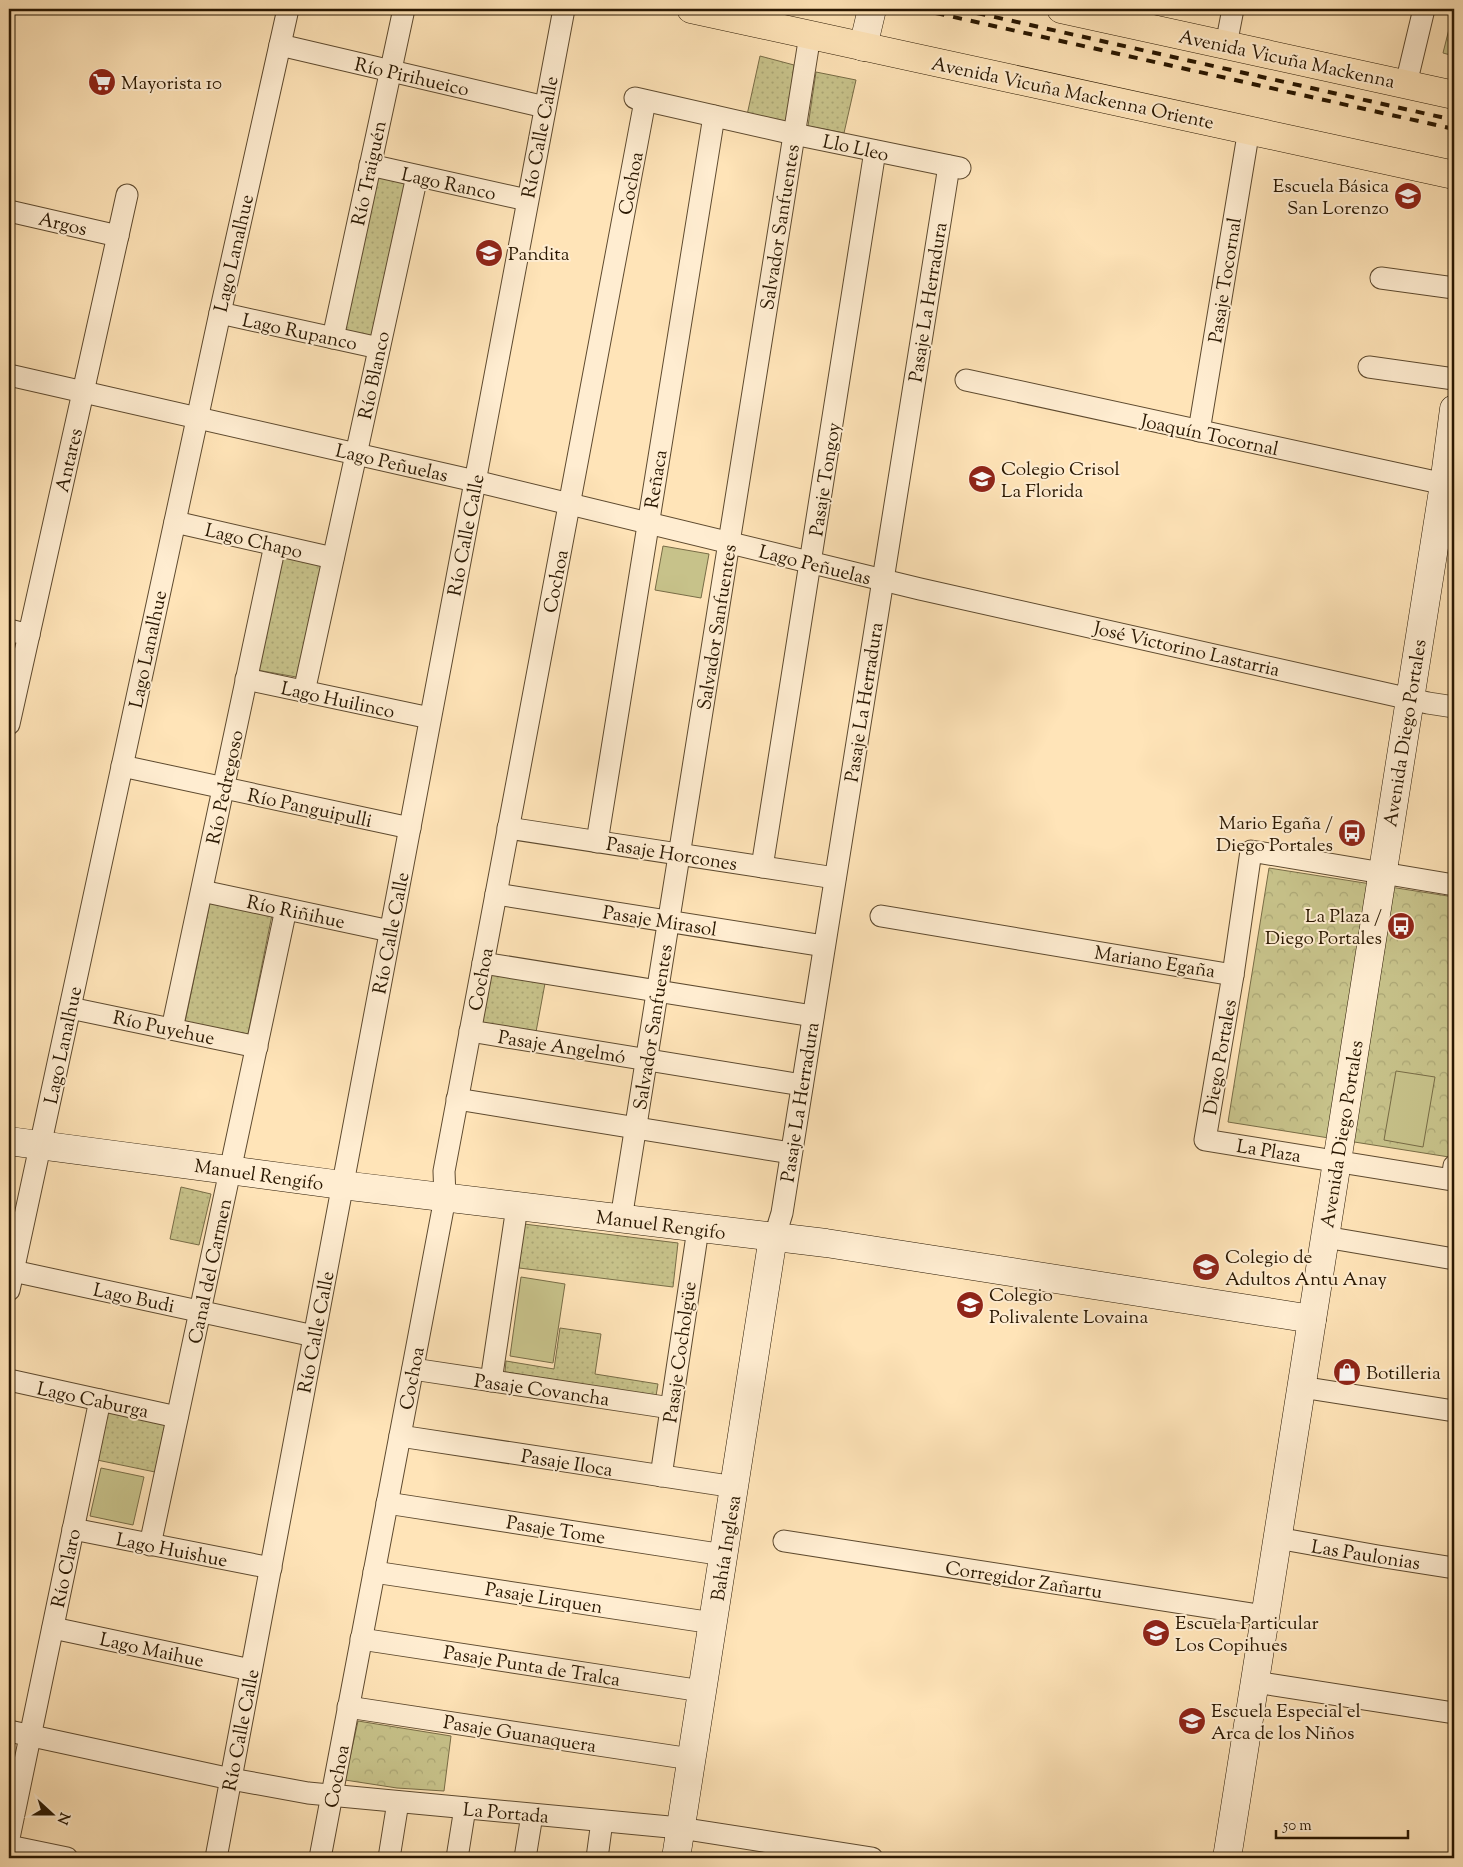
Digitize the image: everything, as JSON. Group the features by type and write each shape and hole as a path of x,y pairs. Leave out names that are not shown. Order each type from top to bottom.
{"main road":[{"name":"Avenida Vicuña Mackenna Oriente","path":"691,9 1454,175"},
{"name":"Avenida Vicuña Mackenna","path":"1061,9 1454,95"}],"street":[{"name":"Lago Lanalhue","path":"11,1281 197,418 288,9"},
{"name":"Río Traiguén","path":"333,338 404,9"},
{"name":"Río Calle Calle","path":"216,1858 564,9"},
{"path":"863,47 872,9"},
{"path":"1226,45 1234,9"},
{"path":"1406,84 1424,9"},
{"name":"Salvador Sanfuentes","path":"621,1219 810,35"},
{"name":"Río Pirihueico","path":"280,45 545,107"},
{"name":"Llo Lleo","path":"640,100 954,167"},
{"name":"Cochoa","path":"320,1858 445,1198 444,1171 569,504 640,100"},
{"name":"Reñaca","path":"597,842 714,116"},
{"name":"Pasaje Tocornal","path":"1199,432 1248,129"},
{"name":"Pasaje Tongoy","path":"762,867 875,151"},
{"name":"Lago Ranco","path":"370,165 528,200"},
{"name":"Pasaje La Herradura","path":"773,1238 782,1213 883,580 954,167"},
{"name":"Río Blanco","path":"304,692 417,176"},
{"name":"Antares","path":"9,724 19,632 83,392 127,195"},
{"name":"Argos","path":"9,211 118,236"},
{"path":"1381,278 1454,288"},
{"name":"Lago Rupanco","path":"220,313 379,348"},
{"path":"1369,367 1454,380"},
{"name":"Lago Peñuelas","path":"9,375 475,481 920,589"},
{"name":"Joaquín Tocornal","path":"966,380 1449,485"},
{"name":"Avenida Diego Portales","path":"1229,1858 1277,1538 1410,698 1449,485 1454,409"},
{"name":"Lago Chapo","path":"175,522 333,558"},
{"name":"Río Pedregoso","path":"172,1029 275,545"},
{"name":"José Victorino Lastarria","path":"920,589 1454,707"},
{"name":"Lago Huilinco","path":"246,679 430,718"},
{"name":"Río Panguipulli","path":"122,766 410,828"},
{"name":"Pasaje Horcones","path":"508,828 835,878"},
{"name":"Mariano Egaña","path":"882,916 1233,974 1251,851 1382,874"},
{"path":"1382,874 1454,885"},
{"name":"Río Riñihue","path":"202,891 390,931"},
{"name":"Pasaje Mirasol","path":"496,894 824,946"},
{"name":"Canal del Carmen","path":"150,1544 286,909"},
{"path":"483,963 813,1016"},
{"name":"Diego Portales","path":"1205,1140 1233,974"},
{"name":"Río Puyehue","path":"70,1008 257,1047"},
{"name":"Pasaje Angelmó","path":"470,1031 802,1086"},
{"path":"457,1099 791,1153"},
{"name":"La Plaza","path":"1205,1140 1337,1162 1453,1173"},
{"name":"Manuel Rengifo","path":"9,1141 517,1207 826,1243 1312,1319"},
{"path":"491,1381 517,1207"},
{"name":"Pasaje Cocholgüe","path":"661,1476 698,1228"},
{"path":"1325,1237 1454,1259"},
{"name":"Bahía Inglesa","path":"676,1858 773,1238"},
{"name":"Lago Budi","path":"11,1281 200,1311 314,1336"},
{"name":"Pasaje Covancha","path":"413,1369 671,1408"},
{"name":"Lago Caburga","path":"9,1380 177,1417"},
{"path":"1301,1386 1454,1411"},
{"name":"Río Claro","path":"9,1838 100,1400"},
{"name":"Pasaje Iloca","path":"400,1436 735,1487"},
{"name":"Pasaje Tome","path":"387,1503 724,1555"},
{"name":"Lago Huishue","path":"73,1529 271,1568"},
{"name":"Las Paulonias","path":"1277,1538 1454,1568"},
{"name":"Corregidor Zañartu","path":"784,1541 1265,1616"},
{"name":"Pasaje Lirquen","path":"374,1572 713,1623"},
{"name":"Lago Maihue","path":"53,1628 251,1670"},
{"name":"Pasaje Punta de Tralca","path":"361,1639 702,1691"},
{"path":"1255,1682 1454,1713"},
{"name":"Pasaje Guanaquera","path":"348,1707 691,1759"},
{"path":"9,1731 231,1779 332,1796"},
{"name":"La Portada","path":"332,1796 680,1828 872,1858"},
{"path":"389,1858 398,1802"},
{"path":"457,1858 465,1808"},
{"path":"525,1858 532,1815"},
{"path":"597,1858 602,1821"},
{"path":"9,1846 67,1858"}],"green space":[{"path":"1454,9 1454,56 1443,53"},
{"path":"760,56 794,65 787,124 747,115"},
{"path":"816,72 856,80 844,133 808,126"},
{"path":"371,171 409,180 375,340 338,333"},
{"path":"663,546 709,554 701,598 655,590"},
{"path":"283,550 327,562 302,678 257,670"},
{"path":"1269,868 1454,897 1454,1127 1449,1157 1228,1122"},
{"path":"211,898 273,910 248,1034 185,1022"},
{"path":"488,968 546,978 536,1032 479,1022"},
{"path":"1396,1071 1435,1077 1423,1147 1384,1140"},
{"path":"181,1187 211,1194 199,1245 170,1239"},
{"path":"524,1224 678,1243 673,1287 519,1268"},
{"path":"521,1277 565,1284 553,1363 510,1356"},
{"path":"560,1328 601,1334 595,1374 658,1384 656,1396 505,1372 506,1361 554,1369"},
{"path":"107,1412 165,1425 155,1472 97,1460"},
{"path":"101,1468 144,1477 133,1525 90,1516"},
{"path":"358,1721 451,1736 444,1791 397,1788 345,1780"}],"railway":[{"path":"918,9 1454,129"},
{"path":"959,9 1454,120"}],"place":[{"name":"Mayorista 10","path":"102,82"},
{"name":"Escuela Básica San Lorenzo","path":"1408,196"},
{"name":"Pandita","path":"489,253"},
{"name":"Colegio Crisol La Florida","path":"982,479"},
{"name":"Mario Egaña / Diego Portales","path":"1352,833"},
{"name":"La Plaza / Diego Portales","path":"1401,926"},
{"name":"Colegio de Adultos Antu Anay","path":"1206,1267"},
{"name":"Colegio Polivalente Lovaina","path":"970,1305"},
{"name":"Botilleria","path":"1347,1372"},
{"name":"Escuela Particular Los Copihues","path":"1156,1633"},
{"name":"Escuela Especial el Arca de los Niños","path":"1192,1721"}]}
